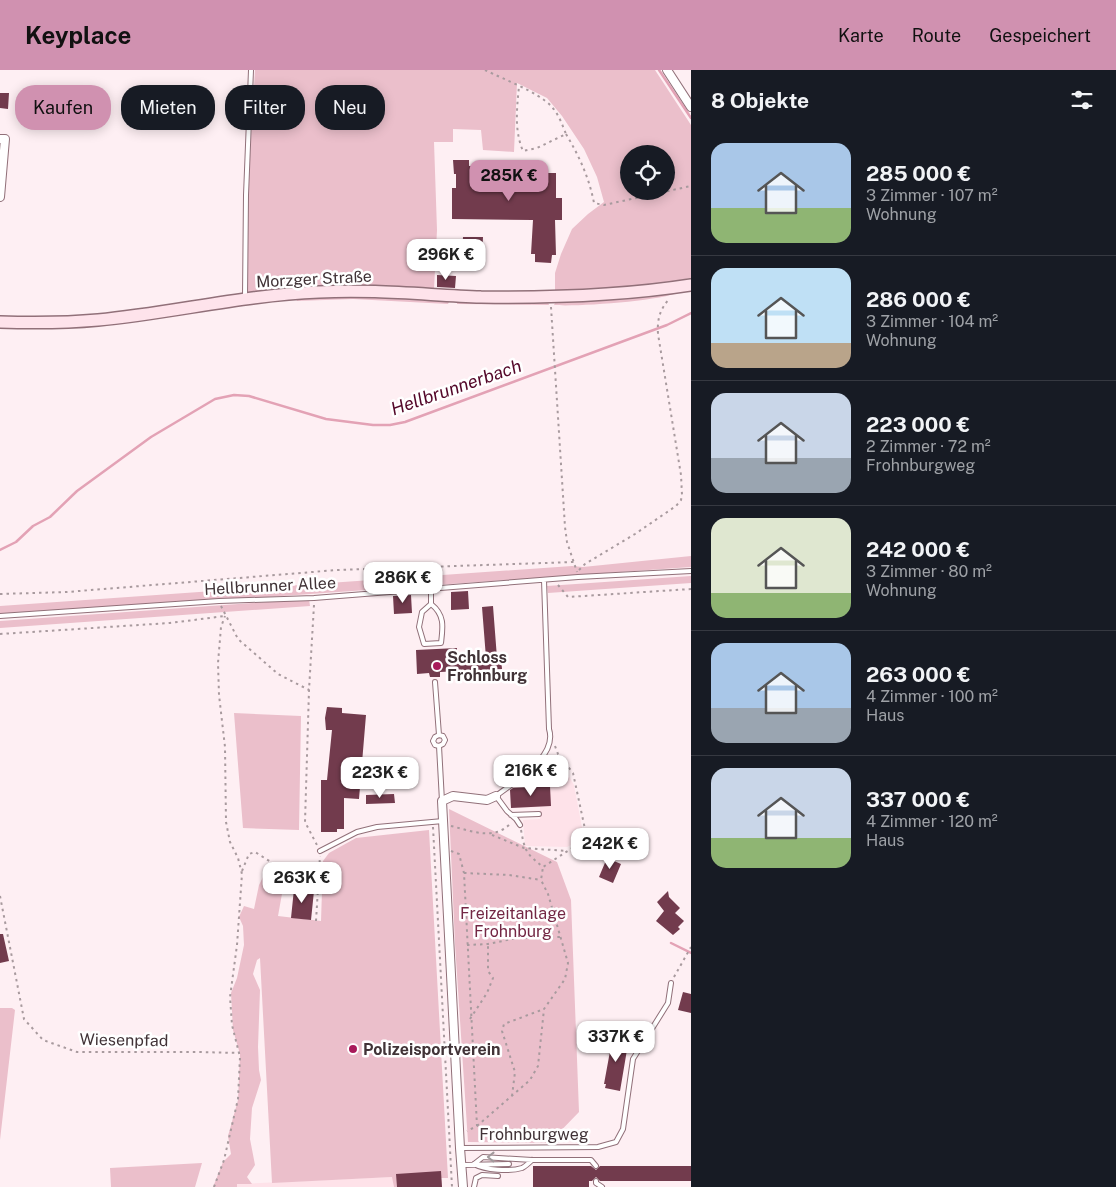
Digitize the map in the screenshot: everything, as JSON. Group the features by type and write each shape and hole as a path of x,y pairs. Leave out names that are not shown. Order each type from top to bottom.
{"street":[{"path":"667,70 691,107"},
{"path":"0,138 5,139 0,197"},
{"name":"Morzger Straße","path":"0,322 26,323 100,320 306,292 352,291 480,297 550,297 619,294 691,285"},
{"path":"442,801 454,796 487,800 496,796"},
{"name":"Frohnburgweg","path":"442,801 463,1187"}],"lane":[{"path":"245,300 251,70"},
{"name":"Hellbrunner Allee","path":"0,616 219,601 314,598 578,577 691,571"},
{"path":"520,825 496,796 539,762 546,753 552,737 549,730 544,580"},
{"path":"431,588 432,604 439,610 443,627 441,643 424,644 419,627 422,612 432,604"},
{"path":"435,682 439,735"},
{"path":"439,735 443,736 445,740 439,746"},
{"path":"439,735 433,741 435,745 439,746"},
{"path":"439,746 442,801"},
{"path":"511,815 538,814"},
{"path":"320,851 357,832 433,822 443,824"},
{"name":"Frohnburgweg","path":"460,1148 598,1148 616,1142 624,1129 633,1059 668,1003 671,983"},
{"path":"474,1164 483,1157 532,1160 591,1160 596,1166"},
{"path":"474,1164 483,1169 510,1169 524,1168 532,1160"},
{"path":"461,1165 509,1164"},
{"path":"474,1187 476,1178 482,1175 498,1176"},
{"path":"596,1181 596,1184 602,1187"}],"path":[{"path":"485,70 545,100 553,107 585,167 592,187 594,202 604,205 691,186"},
{"path":"519,86 516,120 523,151 537,148 566,134"},
{"path":"550,297 564,527 578,577"},
{"path":"578,577 579,570 585,564 635,534 676,506 681,500 683,487 657,326 662,309 671,297"},
{"path":"0,594 67,592 337,570 574,562"},
{"path":"554,580 568,597 691,589"},
{"path":"314,598 305,822 320,851 316,921"},
{"path":"219,601 224,616 238,639 278,674 309,690"},
{"path":"0,634 170,623 224,616"},
{"path":"224,616 220,627 218,663 219,695 225,747 226,822 230,842 238,858 242,874"},
{"path":"552,737 558,754 573,773 585,829 589,839"},
{"path":"492,835 506,829 516,819"},
{"path":"433,822 452,1187"},
{"path":"443,824 492,835 524,848 569,852"},
{"path":"520,825 524,848 543,867"},
{"path":"543,867 569,852 583,841 589,839 596,841"},
{"path":"444,848 459,854 464,872 470,1019 477,1126"},
{"path":"214,1187 224,1160 238,1099 240,1054 232,1025 230,997 237,945 244,862 249,854 255,852 282,869 302,866"},
{"path":"459,1130 467,1131 477,1126 530,1080 538,1066 544,1009 565,979 568,963 548,894 541,880 543,867"},
{"path":"464,872 508,875 541,880"},
{"name":"Wiesenpfad","path":"0,896 24,1019 43,1040 77,1052 240,1054"},
{"path":"467,945 488,944 517,938 560,937"},
{"path":"470,1019 487,993 493,978 488,971 488,944"},
{"path":"671,983 691,947"},
{"path":"512,1096 515,1072 502,1032 504,1024 544,1009"}],"shaded area":[{"path":"561,762 574,785 584,838 567,847 525,846 523,820 540,819 540,807 511,808 510,788 540,768"},
{"path":"393,1177 394,1187 237,1187 237,1184"}],"green space":[{"path":"255,70 655,70 691,125 691,278 640,287 555,292 555,273 572,229 604,202 597,177 584,149 562,116 547,98 517,83 514,152 483,150 481,130 453,129 453,142 434,142 437,230 434,289 362,286 290,288 242,294 252,130 305,130 305,85 254,85"},
{"path":"679,292 638,301 554,305 556,301"},
{"path":"343,296 449,300 449,302 448,304 353,299 297,301 296,299"},
{"path":"457,300 548,302 549,305 457,304"},
{"path":"691,556 691,567 0,616 0,606 572,566 583,567"},
{"path":"691,576 691,583 548,593 547,586"},
{"path":"309,599 310,606 0,628 0,621"},
{"path":"234,713 301,716 299,830 243,828"},
{"name":"Freizeitanlage Frohnburg","path":"449,809 557,862 571,900 579,1112 549,1143 468,1142 455,944"},
{"name":"Polizeisportverein","path":"429,830 448,1178 441,1178 442,1187 394,1187 392,1177 272,1183 260,958 257,960 253,974 260,990 258,1047 261,1080 252,1108 250,1139 255,1165 247,1177 252,1184 237,1184 237,1187 213,1187 223,1162 231,1154 228,1136 238,1100 240,1054 233,1030 231,993 237,978 244,945 243,926 239,917 244,906 254,909 259,885 265,873 271,872 285,877 278,916 321,921 323,861 329,853 356,838"},
{"path":"0,1008 12,1008 15,1010 0,1140"},
{"path":"202,1163 195,1187 111,1187 110,1168"}],"building":[{"path":"0,93 9,93 8,109 0,108"},
{"path":"453,160 469,160 469,166 499,166 498,175 544,176 544,173 556,173 556,198 562,198 562,220 555,220 556,255 552,255 551,263 535,262 535,254 531,254 533,220 452,219 452,188 456,188"},
{"path":"463,237 483,237 482,258 469,258 469,255 462,255"},
{"path":"437,275 456,276 455,288 437,287"},
{"path":"468,591 469,609 451,610 451,592"},
{"path":"411,595 412,613 394,614 393,596"},
{"path":"493,606 497,658 501,658 502,669 440,672 440,677 430,677 429,673 417,674 416,650 457,648 457,660 486,658 482,607"},
{"path":"327,707 342,708 342,713 366,715 359,799 344,798 344,829 337,829 337,832 321,832 321,780 327,780 332,730 326,730 325,718"},
{"path":"550,786 551,806 511,808 510,790 513,788"},
{"path":"394,794 395,803 366,804 366,795"},
{"path":"607,858 621,864 613,883 599,877"},
{"path":"294,889 314,891 311,920 291,918"},
{"path":"668,891 669,897 680,908 675,913 684,921 678,927 680,929 673,935 656,921 664,911 657,902"},
{"path":"0,934 3,934 9,961 0,963"},
{"path":"683,992 691,994 691,1013 678,1010"},
{"path":"613,1035 629,1038 620,1091 605,1088 606,1084 604,1084"},
{"path":"533,1166 591,1166 596,1170 600,1166 691,1166 691,1181 600,1181 596,1177 589,1181 589,1187 533,1187"},
{"path":"441,1171 442,1187 397,1187 396,1174"}],"waterway":[{"path":"659,70 691,118"},
{"name":"Hellbrunnerbach","path":"0,550 16,542 33,526 50,517 77,491 151,437 215,399 234,395 249,396 326,419 373,425 390,425 405,422 667,325 691,313"},
{"path":"671,943 691,953"}],"place":[{"name":"Schloss Frohnburg","path":"437,666"},
{"name":"Polizeisportverein","path":"353,1049"}]}
